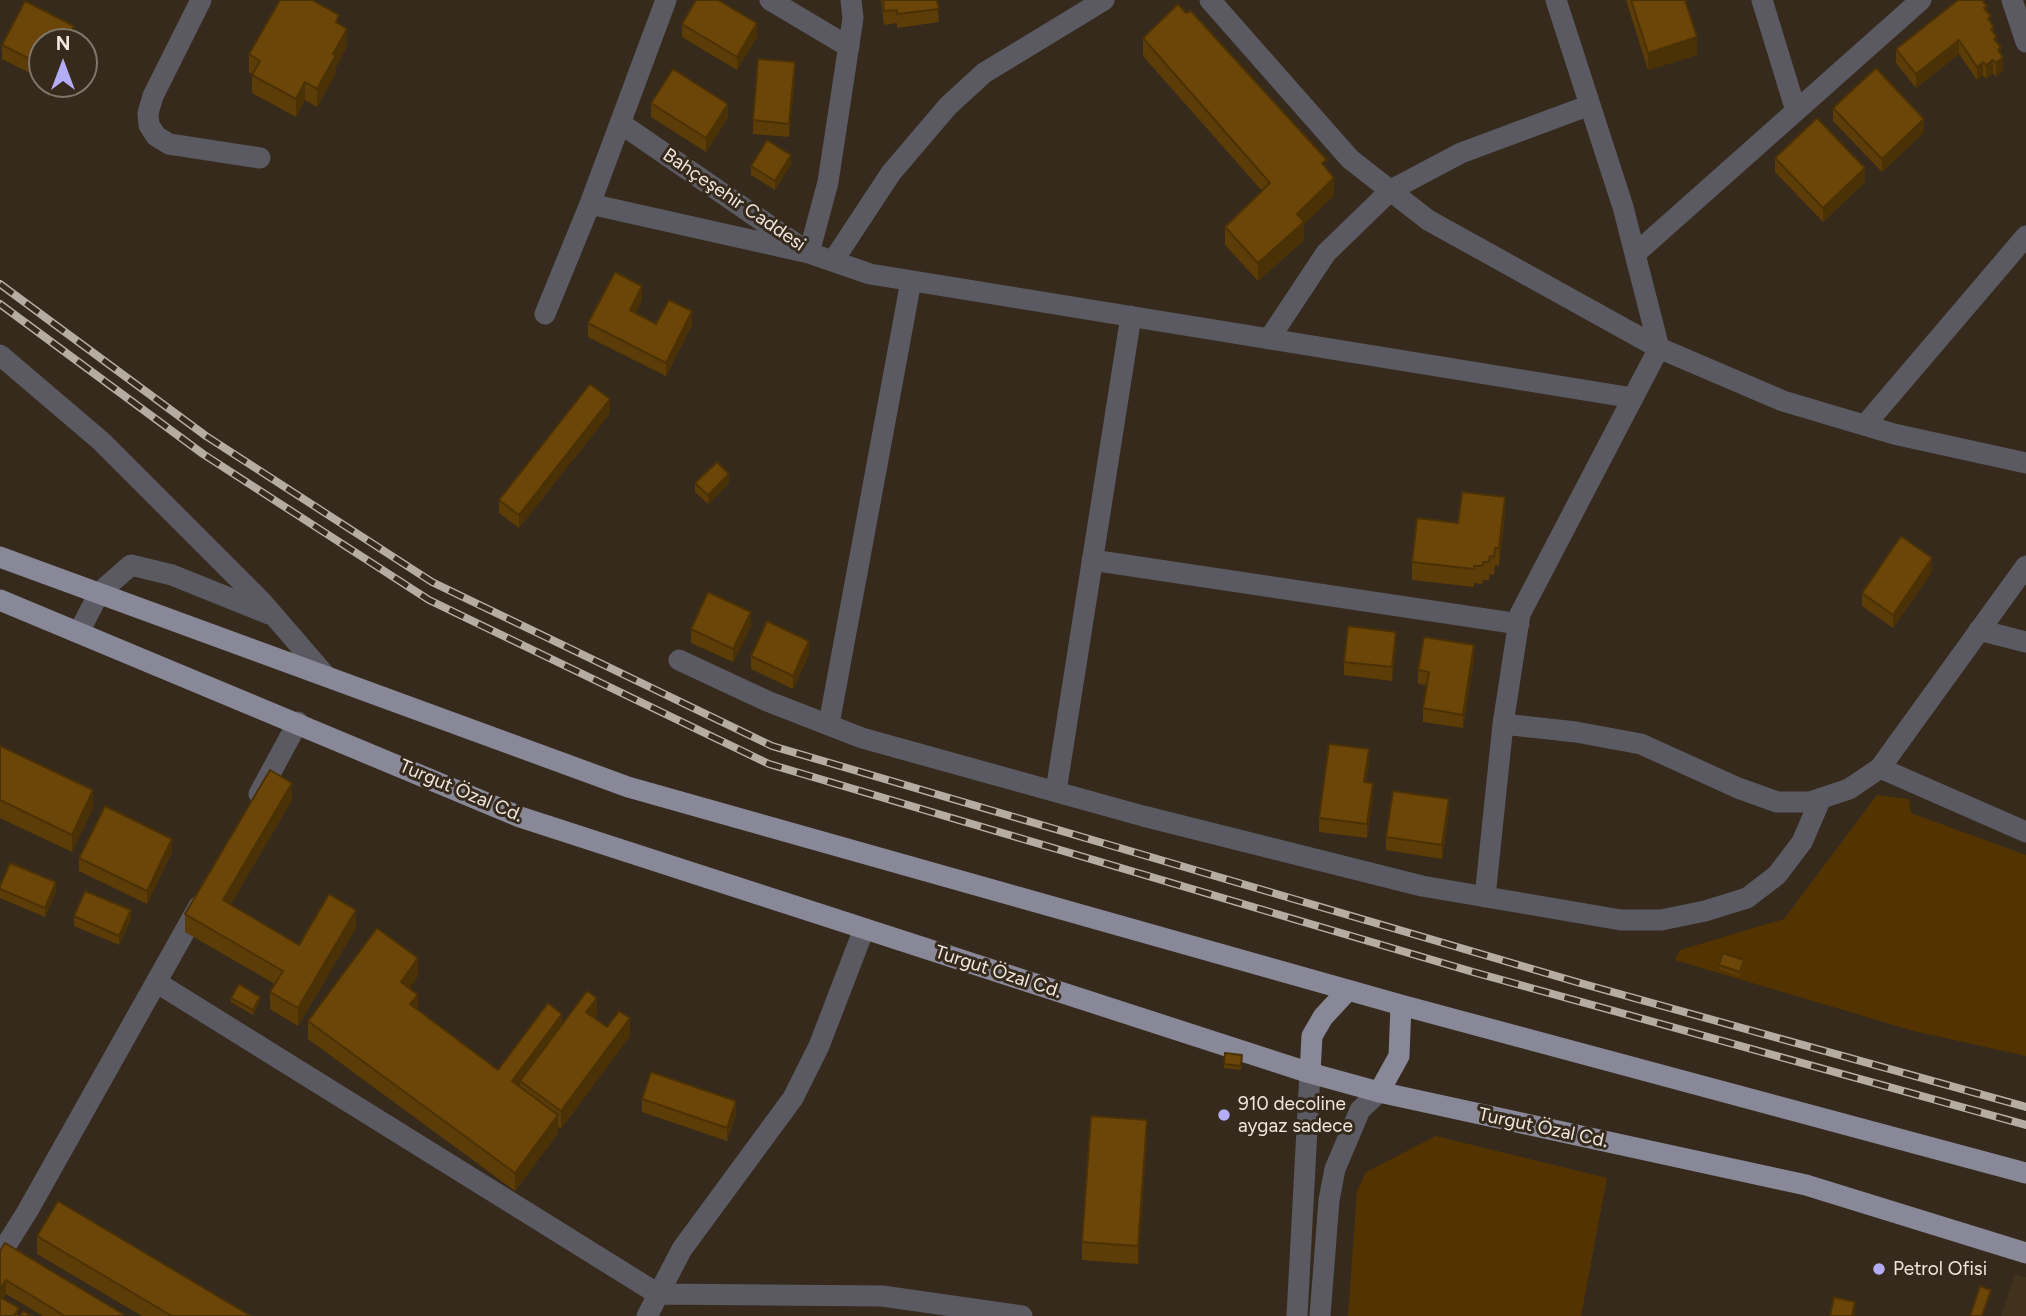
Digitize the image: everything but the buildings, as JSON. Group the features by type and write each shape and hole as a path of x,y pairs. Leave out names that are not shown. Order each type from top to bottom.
{"main road":[{"path":"0,557 628,787 1401,1005 2026,1173"},
{"name":"Turgut Özal Cd.","path":"0,600 298,722 520,817 1310,1073 1379,1092 1806,1185 2026,1253"},
{"path":"1310,1073 1312,1036 1323,1017 1348,990"},
{"path":"1379,1092 1399,1056 1401,1005"}],"street":[{"path":"201,0 153,96 148,113 149,125 156,136 169,144 260,158"},
{"path":"545,314 590,204 666,0"},
{"path":"770,0 849,47"},
{"name":"Bahçeşehir Caddesi","path":"620,123 809,253 828,182 853,18 851,0"},
{"path":"833,261 891,173 948,106 984,73 1104,0"},
{"path":"1210,0 1350,159 1429,220 1659,348 1783,401 1894,434 2026,463"},
{"path":"1485,897 1503,724 1520,614 1659,348 1623,207 1556,0"},
{"path":"1762,0 1796,111"},
{"path":"1635,254 1921,0"},
{"path":"2012,0 2026,42"},
{"path":"1269,339 1326,253 1391,190 1461,153 1590,105"},
{"path":"590,204 809,253 870,274 1633,398"},
{"path":"1865,425 2026,236"},
{"path":"829,724 911,281"},
{"path":"1056,791 1130,316"},
{"path":"0,355 102,441 274,616 326,676"},
{"path":"1092,560 1519,624"},
{"path":"79,632 99,593 131,565 172,575 274,616"},
{"path":"1503,724 1576,732 1641,744 1738,788 1777,802 1810,802 1849,789 1880,768 2026,566"},
{"path":"1979,630 2026,642"},
{"path":"679,660 767,701 862,738 1422,886 1621,920 1661,920 1705,911 1747,898 1777,875 1802,842 1821,798"},
{"path":"252,806 298,722"},
{"path":"1880,768 2026,832"},
{"path":"0,1255 207,890"},
{"path":"647,1316 682,1249 793,1098 819,1046 864,929"},
{"path":"156,982 658,1294 882,1296 1022,1316"},
{"path":"1297,1316 1310,1073"},
{"path":"1320,1316 1329,1200 1335,1169 1360,1111 1379,1092"}],"shaded area":[{"path":"1877,795 1909,799 1911,813 2026,855 2026,1056 1914,1031 1675,960 1680,950 1784,919"},
{"path":"1436,1136 1607,1178 1581,1316 1348,1316 1357,1191 1366,1172"},
{"path":"2015,1274 2026,1277 2026,1316 2001,1316"}],"railway":[{"path":"0,284 206,436 432,582 772,746 1580,983 2026,1107"},
{"path":"0,304 203,454 429,600 769,764 1473,972 2026,1125"}],"place":[{"name":"910 decoline aygaz sadece","path":"1224,1115"},
{"name":"Petrol Ofisi","path":"1879,1269"}]}
